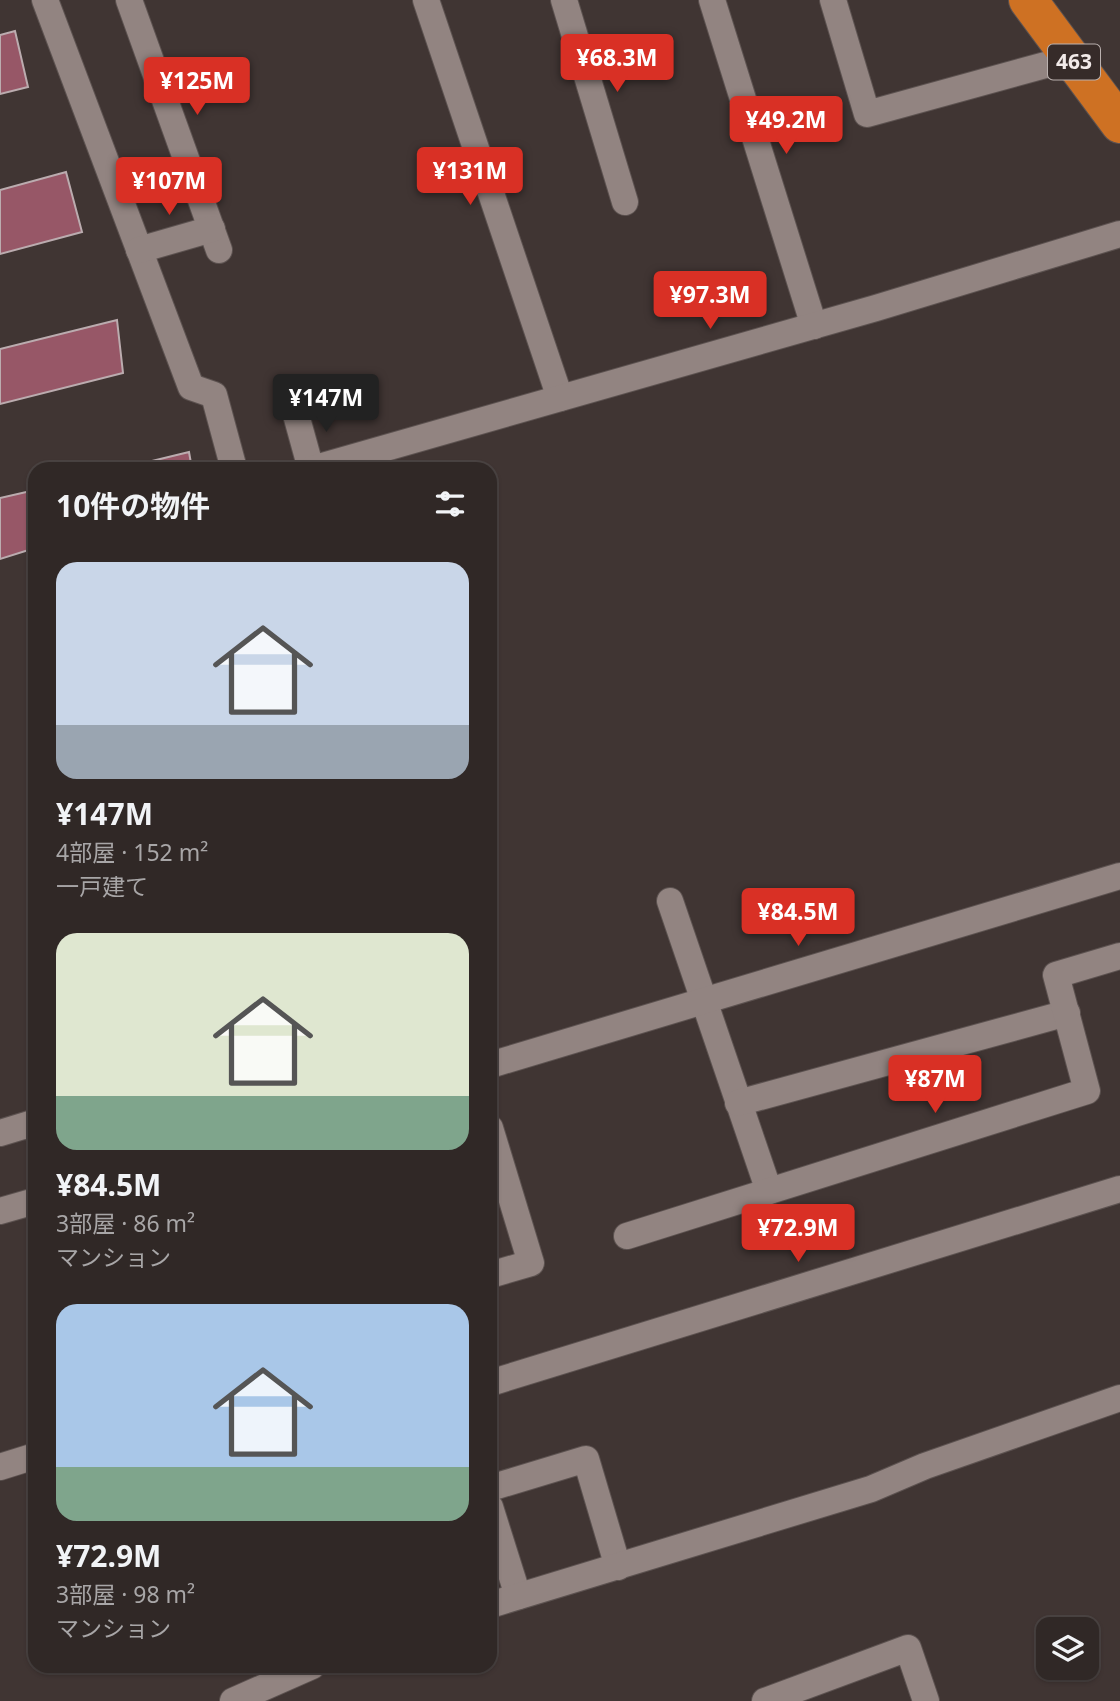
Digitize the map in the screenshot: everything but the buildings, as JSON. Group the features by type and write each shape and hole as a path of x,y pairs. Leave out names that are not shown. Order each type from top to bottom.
{"highway":[{"name":"463","path":"1028,0 1120,124"}],"street":[{"path":"45,0 191,387 214,395 232,462"},
{"path":"129,0 216,239 139,250"},
{"path":"426,0 560,398"},
{"path":"564,0 625,202"},
{"path":"712,0 814,326"},
{"path":"833,0 867,114 1071,58"},
{"path":"336,462 814,326 1120,234"},
{"path":"295,411 310,462"},
{"path":"497,1063 1120,876"},
{"path":"670,901 769,1191"},
{"path":"627,1236 1087,1091 1056,975 1120,956"},
{"path":"738,1103 1067,1013"},
{"path":"0,1133 28,1125"},
{"path":"497,1151 531,1263 497,1273"},
{"path":"497,1381 1120,1189"},
{"path":"0,1211 28,1203"},
{"path":"497,1603 871,1489 925,1466 1120,1398"},
{"path":"0,1467 28,1458"},
{"path":"497,1486 586,1459 618,1567"},
{"path":"497,1529 518,1596"},
{"path":"765,1701 908,1648 926,1701"},
{"path":"233,1701 296,1673"}]}
